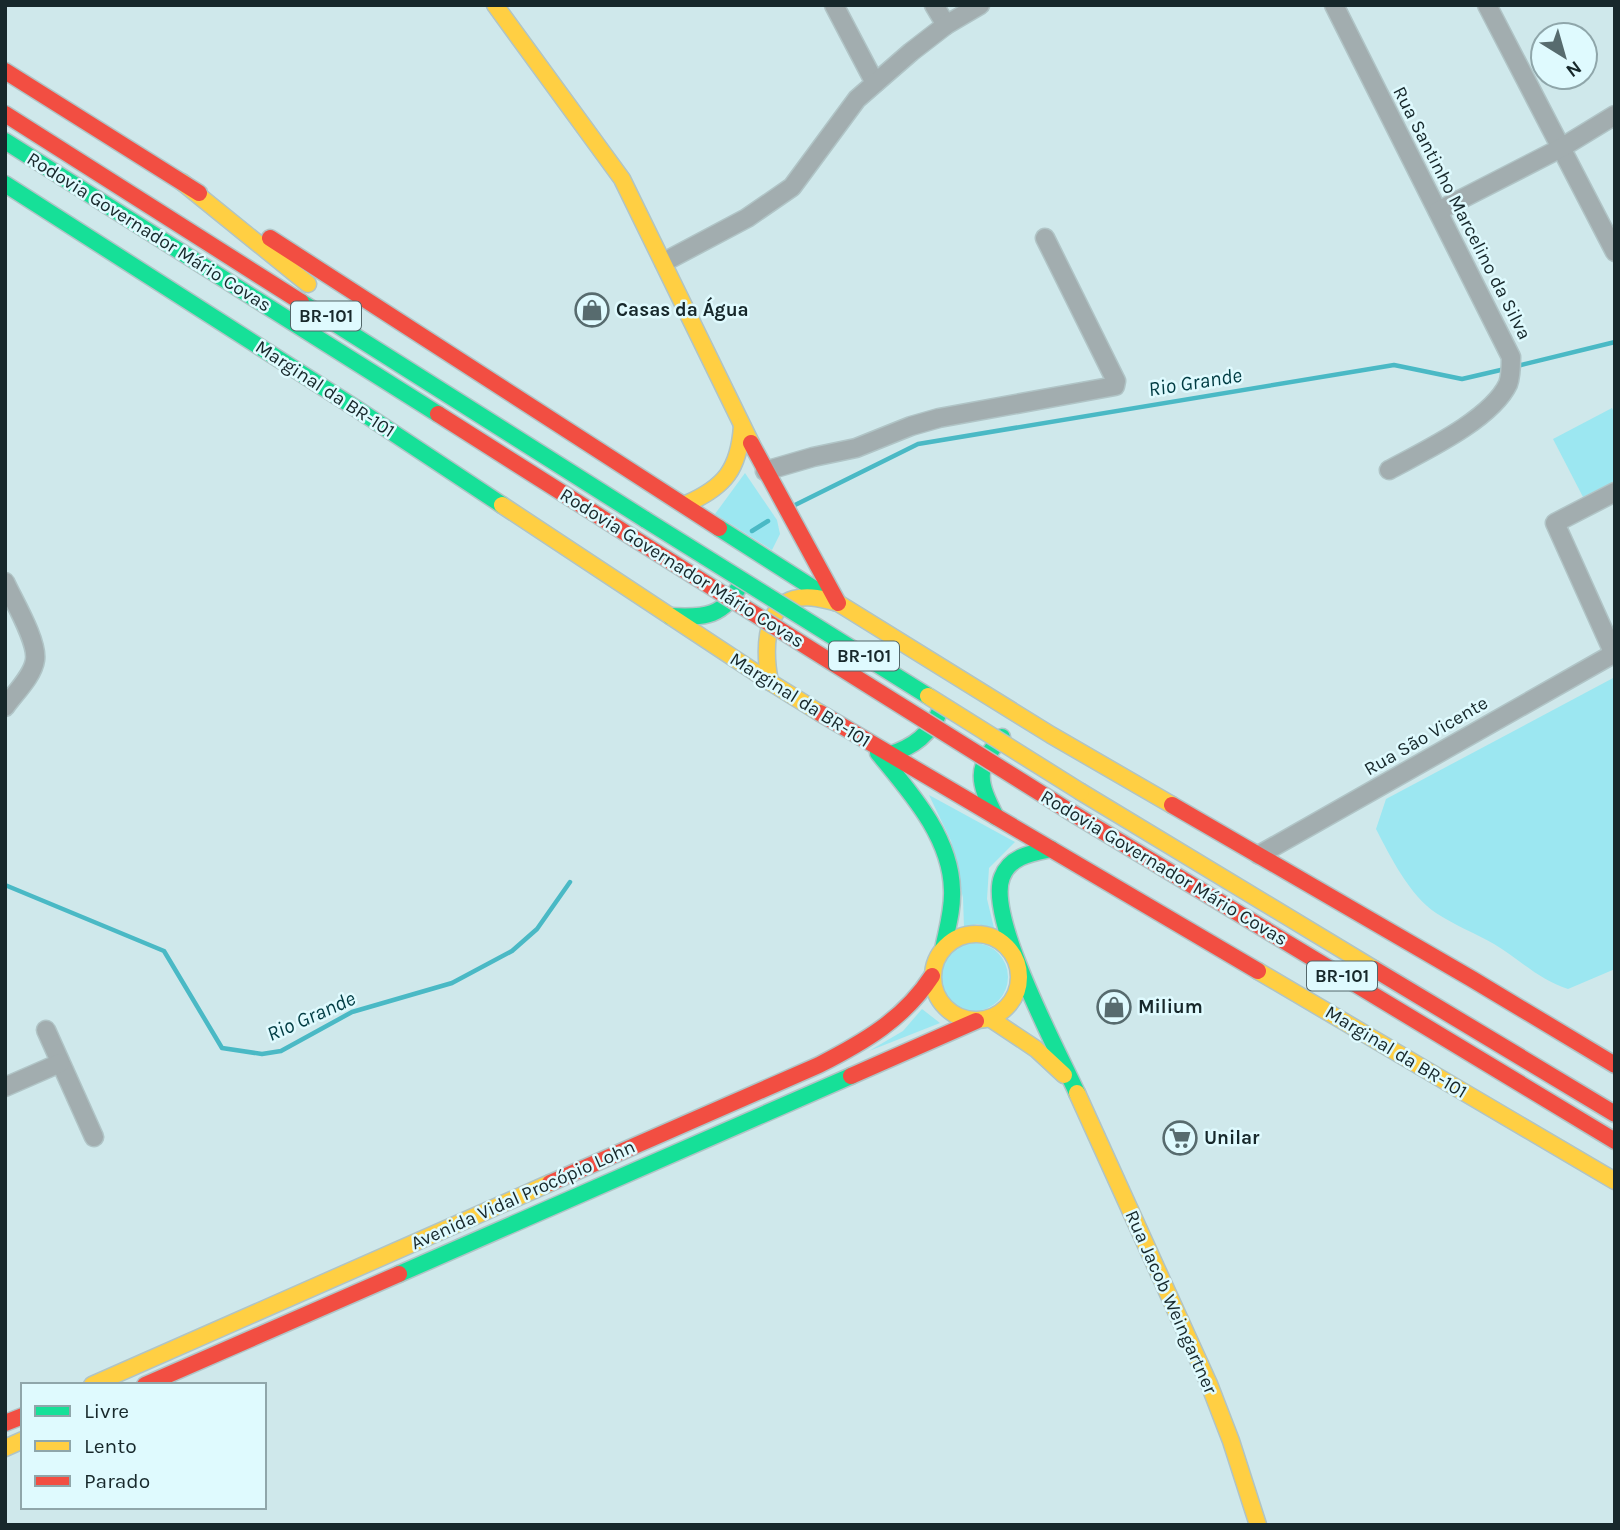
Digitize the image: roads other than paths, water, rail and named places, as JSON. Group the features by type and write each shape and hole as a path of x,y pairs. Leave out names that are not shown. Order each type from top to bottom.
{"main road":[{"path":"495,5 609,159 629,191 742,426 838,603"},
{"path":"5,71 716,525 789,558 838,603 1051,735 1472,979 1611,1074"},
{"name":"Rodovia Governador Mário Covas","path":"5,114 1081,792 1615,1114"},
{"name":"Rodovia Governador Mário Covas","path":"5,141 1069,811 1615,1141"},
{"path":"182,182 426,379"},
{"name":"Marginal da BR-101","path":"5,184 357,408 770,682 871,745 1615,1181"},
{"path":"686,505 705,497 722,484 734,467 741,447 742,426"},
{"path":"770,682 766,669 767,644 771,626 788,601 791,516"},
{"path":"668,615 701,618 719,612 736,596 743,578 740,556 716,525"},
{"path":"788,601 807,598 838,603"},
{"path":"888,755 918,742 928,734 939,715 944,698 936,664"},
{"path":"996,817 980,785 979,771 988,752 1002,737 1021,732 1051,735"},
{"path":"871,745 918,801 947,860 952,886 943,949"},
{"name":"Rua Jacob Weingartner","path":"1051,849 1024,855 1004,872 998,886 999,913 1016,959 1209,1384 1258,1525"},
{"path":"967,934 996,938 1016,959 1020,973 1019,987 1008,1006 983,1020 956,1016 940,1002 934,990 932,976 935,961 943,949 967,934"},
{"name":"Avenida Vidal Procópio Lohn","path":"96,1383 818,1065 863,1042 901,1017 923,993 932,976"},
{"path":"1439,1008 1537,1049"},
{"name":"Rua Jacob Weingartner","path":"983,1020 1035,1049 1073,1084"},
{"name":"Avenida Vidal Procópio Lohn","path":"149,1383 983,1020"},
{"path":"213,1331 221,1350"},
{"path":"5,1448 21,1441"}],"street":[{"path":"834,5 875,83"},
{"path":"934,5 946,25"},
{"path":"664,262 747,218 792,187 848,109 875,83 946,25 980,5"},
{"name":"Rua Santinho Marcelino da Silva","path":"1334,5 1511,358 1507,386 1499,397 1454,434 1389,470"},
{"path":"1487,5 1615,252"},
{"path":"1438,211 1561,148 1615,115"},
{"path":"765,471 856,448 939,418 1115,386 1116,381 1045,238"},
{"path":"1614,653 1555,523 1615,492"},
{"path":"5,582 33,643 35,660 5,707"},
{"name":"Rua São Vicente","path":"1259,855 1614,653"},
{"path":"46,1030 94,1137"},
{"path":"5,1087 60,1063"}],"waterway":[{"name":"Rio Grande","path":"1517,366 1615,342"},
{"name":"Rio Grande","path":"795,505 918,444 1394,365 1462,379 1505,369"},
{"name":"Rio Grande","path":"752,531 768,521"},
{"name":"Rio Grande","path":"5,885 164,951 222,1048 262,1054 281,1051 352,1012 452,983 512,951 537,929 570,882"}],"place":[{"name":"Casas da Água","path":"592,310"},
{"name":"Milium","path":"1114,1007"},
{"name":"Unilar","path":"1180,1138"}]}
